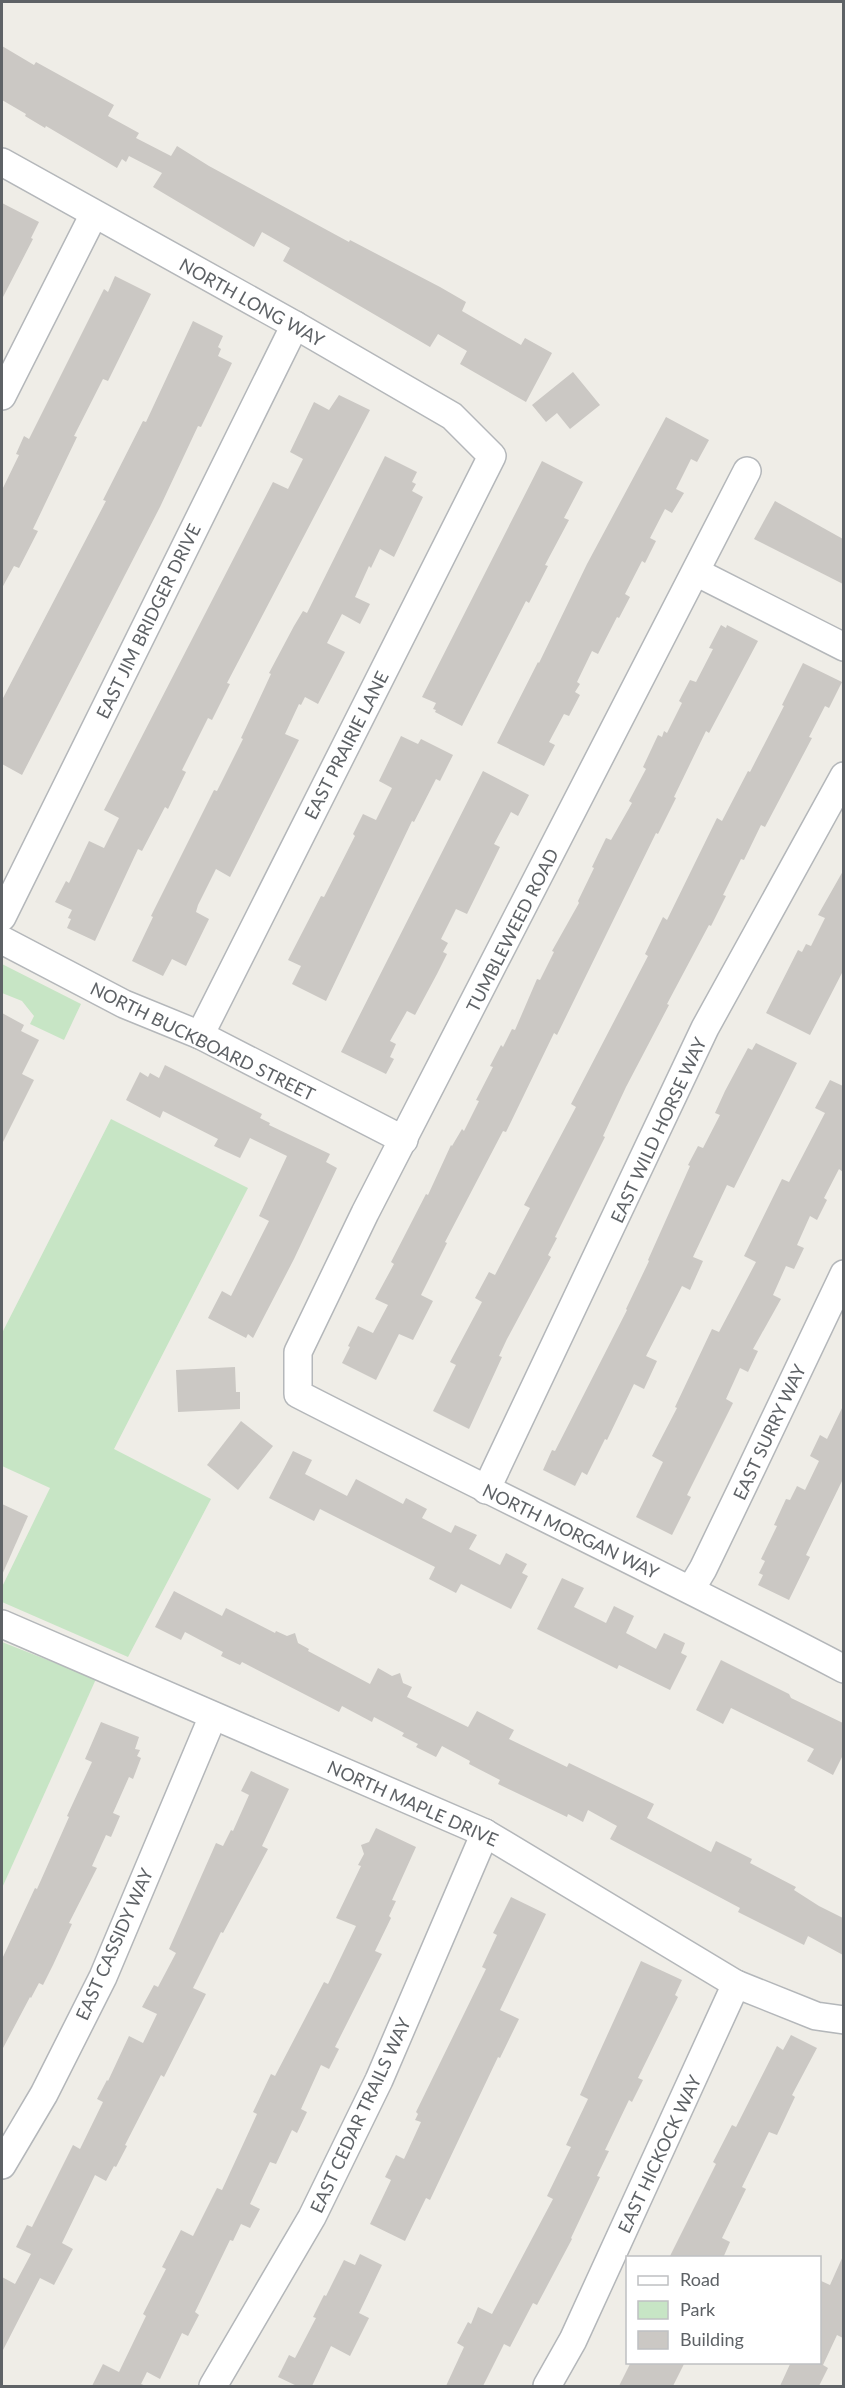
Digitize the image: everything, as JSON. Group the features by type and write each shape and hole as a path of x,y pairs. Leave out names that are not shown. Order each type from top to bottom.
{"street":[{"name":"NORTH LONG WAY","path":"2,162 295,325 452,416 492,456"},
{"path":"2,396 94,214"},
{"name":"EAST JIM BRIDGER DRIVE","path":"2,917 295,325"},
{"name":"EAST PRAIRIE LANE","path":"200,1035 492,456"},
{"name":"TUMBLEWEED ROAD","path":"298,1395 298,1352 365,1213 747,471"},
{"path":"696,572 843,647"},
{"name":"EAST WILD HORSE WAY","path":"486,1490 705,1029 843,776"},
{"name":"NORTH BUCKBOARD STREET","path":"2,940 124,1004 200,1035 404,1140"},
{"name":"EAST SURRY WAY","path":"691,1589 743,1486 843,1274"},
{"name":"NORTH MORGAN WAY","path":"298,1395 486,1490 691,1589 843,1669"},
{"name":"NORTH MAPLE DRIVE","path":"2,1624 485,1833 736,1984 816,2016 843,2020"},
{"name":"EAST CASSIDY WAY","path":"2,2165 44,2094 103,1977 213,1716"},
{"name":"EAST CEDAR TRAILS WAY","path":"213,2386 312,2217 379,2080 485,1833"},
{"name":"EAST HICKOCK WAY","path":"547,2386 573,2340 736,1984"}],"green space":[{"path":"2,964 81,1004 64,1040 30,1024 34,1016 22,1001 2,993"},
{"path":"111,1119 248,1188 114,1449 211,1499 128,1657 2,1602 2,1587 50,1488 2,1466 2,1333"},
{"path":"2,1642 96,1679 2,1888"}],"building":[{"path":"2,46 34,65 36,62 114,105 108,116 139,133 136,138 171,156 177,146 209,166 349,242 350,240 466,302 462,311 521,345 525,338 552,353 526,402 460,364 467,351 438,334 430,347 283,261 290,248 262,232 254,247 153,187 162,173 129,156 126,162 122,159 117,168 25,116 26,114 2,100"},
{"path":"2,203 39,222 31,238 33,239 2,299"},
{"path":"115,276 151,294 108,381 103,379 74,436 77,437 33,529 38,531 19,568 14,566 2,588 2,490 19,455 16,454 24,436 29,439 104,289 108,292"},
{"path":"193,321 223,336 218,347 221,349 218,356 232,363 22,775 2,764 2,700 106,501 103,500 143,421 146,422"},
{"path":"573,372 600,405 570,429 557,413 546,422 532,405"},
{"path":"339,395 370,410 227,683 230,684 212,720 208,718 182,770 186,772 168,809 165,807 142,851 138,849 95,941 67,928 72,910 55,902 66,881 69,883 89,841 104,848 119,818 104,810 273,482 288,489 303,459 290,452 314,402 329,410"},
{"path":"666,417 709,440 697,462 691,459 676,489 684,493 672,513 665,509 650,538 656,541 645,563 642,561 625,594 630,597 619,618 617,617 598,654 592,651 577,682 580,684 575,692 580,695 569,716 564,714 549,742 555,745 544,766 497,743 587,564"},
{"path":"385,456 417,472 412,482 416,484 412,491 423,497 394,557 380,549 371,568 369,566 355,597 370,604 360,624 342,614 327,643 345,652 318,704 305,697 301,705 299,704 285,734 299,740 230,877 216,869 198,905 196,912 209,919 186,966 172,959 163,976 132,961 153,917 151,916 214,790 217,791 243,739 241,738 271,674 269,673 303,611 307,613"},
{"path":"542,461 583,482 564,518 569,520 545,565 548,566 529,603 526,601 462,726 435,712 436,710 433,709 436,703 422,697"},
{"path":"775,501 843,539 843,584 754,539"},
{"path":"721,625 726,628 727,625 758,641 709,733 706,731 674,797 676,798 658,834 656,833 557,1035 554,1033 506,1132 503,1131 445,1242 447,1243 421,1295 433,1301 413,1340 399,1334 376,1380 342,1363 350,1347 348,1346 358,1326 373,1333 388,1305 375,1299 394,1264 391,1262 426,1194 428,1195 451,1145 462,1129 464,1131 479,1101 476,1100 493,1067 490,1066 512,1029 515,1030 537,979 540,980 554,952 552,951 579,903 594,868 592,867 606,838 611,840 632,803 629,801 646,769 643,767 658,735 662,737 664,731 667,733 682,703 679,701 690,680 696,682 713,649 709,648"},
{"path":"803,663 842,682 829,708 825,706 809,737 812,738 765,827 761,825 744,860 741,859 711,926 709,925 667,1004 669,1005 626,1087 603,1136 605,1137 555,1237 557,1238 548,1255 551,1257 499,1356 502,1357 469,1429 433,1411 456,1365 450,1362 482,1302 475,1298 489,1272 495,1275 530,1208 524,1205 576,1107 571,1104 648,956 645,954 663,917 667,920 717,818 722,821 748,771 750,772"},
{"path":"401,736 418,744 421,739 453,755 440,781 436,779 414,822 412,821 326,1001 292,984 301,966 288,960 321,896 324,897 355,836 353,834 363,814 376,820 392,788 379,781"},
{"path":"483,771 529,795 518,816 511,812 494,844 500,847 467,914 456,909 441,939 448,943 443,952 447,954 415,1015 407,1011 390,1041 396,1044 390,1057 394,1059 386,1074 341,1052"},
{"path":"843,871 843,971 810,1035 766,1013 798,950 802,952 806,944 811,946 825,918 818,915"},
{"path":"2,1013 24,1025 21,1031 39,1040 22,1074 34,1080 2,1144"},
{"path":"756,1043 797,1063 734,1188 727,1185 693,1257 703,1261 690,1290 682,1286 646,1356 657,1361 644,1389 634,1384 587,1475 582,1472 575,1486 543,1470 627,1310 690,1166 688,1165 698,1146 703,1148 720,1115 715,1113 725,1091 748,1048 752,1050"},
{"path":"165,1065 262,1114 260,1118 270,1123 269,1125 330,1154 326,1162 337,1168 253,1338 248,1334 246,1338 208,1318 222,1291 231,1296 269,1221 259,1216 287,1156 250,1138 240,1158 214,1146 218,1139 163,1111 160,1118 126,1100 140,1072 148,1077 150,1073 159,1078"},
{"path":"830,1080 843,1086 843,1172 839,1169 824,1198 827,1200 817,1220 810,1216 797,1245 804,1248 794,1269 786,1266 773,1295 781,1299 753,1349 758,1351 748,1372 740,1368 726,1399 733,1403 687,1495 691,1497 672,1535 636,1517 663,1462 652,1456 677,1408 675,1407 712,1329 719,1332 756,1262 744,1256 782,1179 789,1182 825,1113 815,1108"},
{"path":"235,1367 236,1392 240,1392 240,1409 178,1412 176,1370"},
{"path":"843,1406 843,1479 806,1555 810,1557 789,1600 758,1585 763,1575 759,1573 765,1561 761,1559 777,1526 774,1525 786,1499 790,1500 797,1486 805,1490 819,1461 810,1456 820,1435 827,1439"},
{"path":"241,1421 273,1446 238,1490 207,1465"},
{"path":"293,1451 312,1460 305,1474 347,1496 356,1479 403,1504 406,1498 427,1509 422,1518 451,1533 455,1525 477,1535 469,1549 500,1565 506,1553 527,1564 522,1573 528,1576 511,1609 461,1584 456,1593 429,1579 435,1567 320,1509 314,1521 269,1498"},
{"path":"2,1504 28,1516 2,1575"},
{"path":"562,1578 584,1588 574,1607 606,1623 614,1606 634,1616 626,1633 656,1649 664,1633 685,1643 681,1653 687,1656 670,1690 619,1665 617,1669 537,1629"},
{"path":"174,1591 222,1616 226,1608 275,1633 276,1631 287,1636 295,1633 298,1643 309,1649 308,1651 370,1684 378,1668 392,1676 400,1673 403,1683 412,1687 407,1697 468,1727 477,1711 514,1730 509,1739 567,1767 569,1763 654,1804 647,1818 711,1852 716,1841 752,1859 750,1863 796,1887 794,1890 843,1918 843,1955 808,1936 804,1945 738,1912 740,1908 610,1839 617,1826 588,1810 583,1822 568,1814 567,1817 498,1784 500,1780 469,1764 470,1761 442,1746 436,1757 416,1747 418,1744 402,1736 404,1733 374,1717 372,1722 342,1706 339,1712 242,1662 240,1665 221,1656 223,1652 185,1632 181,1640 155,1627"},
{"path":"721,1660 843,1723 843,1755 833,1775 807,1761 814,1749 731,1708 723,1724 696,1710"},
{"path":"101,1722 139,1737 135,1749 140,1750 137,1756 141,1758 133,1779 129,1777 113,1813 120,1816 111,1837 106,1835 92,1866 97,1868 69,1923 72,1924 53,1965 43,1985 39,1983 30,1997 2,2050 2,1959 35,1888 37,1889 92,1762 85,1759"},
{"path":"251,1771 289,1789 262,1846 268,1849 223,1933 221,1932 193,1988 206,1994 164,2077 161,2075 116,2167 114,2166 106,2181 95,2175 62,2243 73,2249 54,2285 40,2278 2,2352 2,2277 15,2284 31,2254 16,2247 27,2225 32,2227 73,2145 80,2149 103,2102 97,2099 129,2036 143,2043 157,2014 142,2007 154,1985 158,1987 176,1953 169,1949 216,1843 223,1846 231,1830 233,1831 249,1795 241,1791"},
{"path":"376,1828 416,1847 392,1900 396,1901 389,1916 391,1918 375,1951 382,1954 335,2047 339,2049 329,2069 321,2065 301,2109 307,2112 297,2133 292,2130 276,2164 270,2162 250,2204 260,2209 250,2228 241,2224 233,2241 230,2240 195,2312 199,2315 188,2336 182,2333 160,2379 147,2372 141,2384 146,2386 92,2386 103,2364 119,2372 146,2316 143,2314 166,2269 162,2267 181,2230 193,2236 217,2188 222,2190 257,2114 253,2112 271,2074 275,2076 324,1982 328,1984 356,1926 336,1918 361,1866 358,1865 364,1854 361,1845 369,1842"},
{"path":"511,1897 546,1914 500,2010 519,2019 500,2058 498,2057 430,2200 426,2198 405,2241 370,2224 391,2180 385,2177 396,2155 404,2159 421,2122 415,2120 418,2114 416,2112 486,1969 482,1967 497,1935 493,1933"},
{"path":"641,1961 682,1980 675,1995 678,1997 638,2078 643,2080 632,2102 629,2100 605,2150 609,2151 597,2176 600,2177 572,2239 537,2305 533,2303 510,2347 504,2344 483,2386 446,2386 464,2347 457,2343 468,2322 471,2324 478,2307 492,2314 553,2199 547,2196 571,2147 566,2145 588,2099 580,2095"},
{"path":"791,2035 817,2048 792,2095 795,2097 777,2135 769,2132 742,2187 746,2189 722,2238 730,2242 724,2256 670,2256 716,2164 713,2162 732,2125 736,2127 777,2046 783,2050"},
{"path":"360,2254 382,2265 359,2313 369,2318 350,2356 331,2346 312,2386 297,2386 278,2377 289,2355 295,2358 316,2318 313,2317 324,2295 326,2296 344,2260 355,2265"},
{"path":"843,2256 843,2338 837,2335 823,2365 828,2368 819,2386 780,2386 790,2364 821,2364 821,2281 830,2285"},
{"path":"630,2364 684,2364 673,2386 619,2386"}]}
